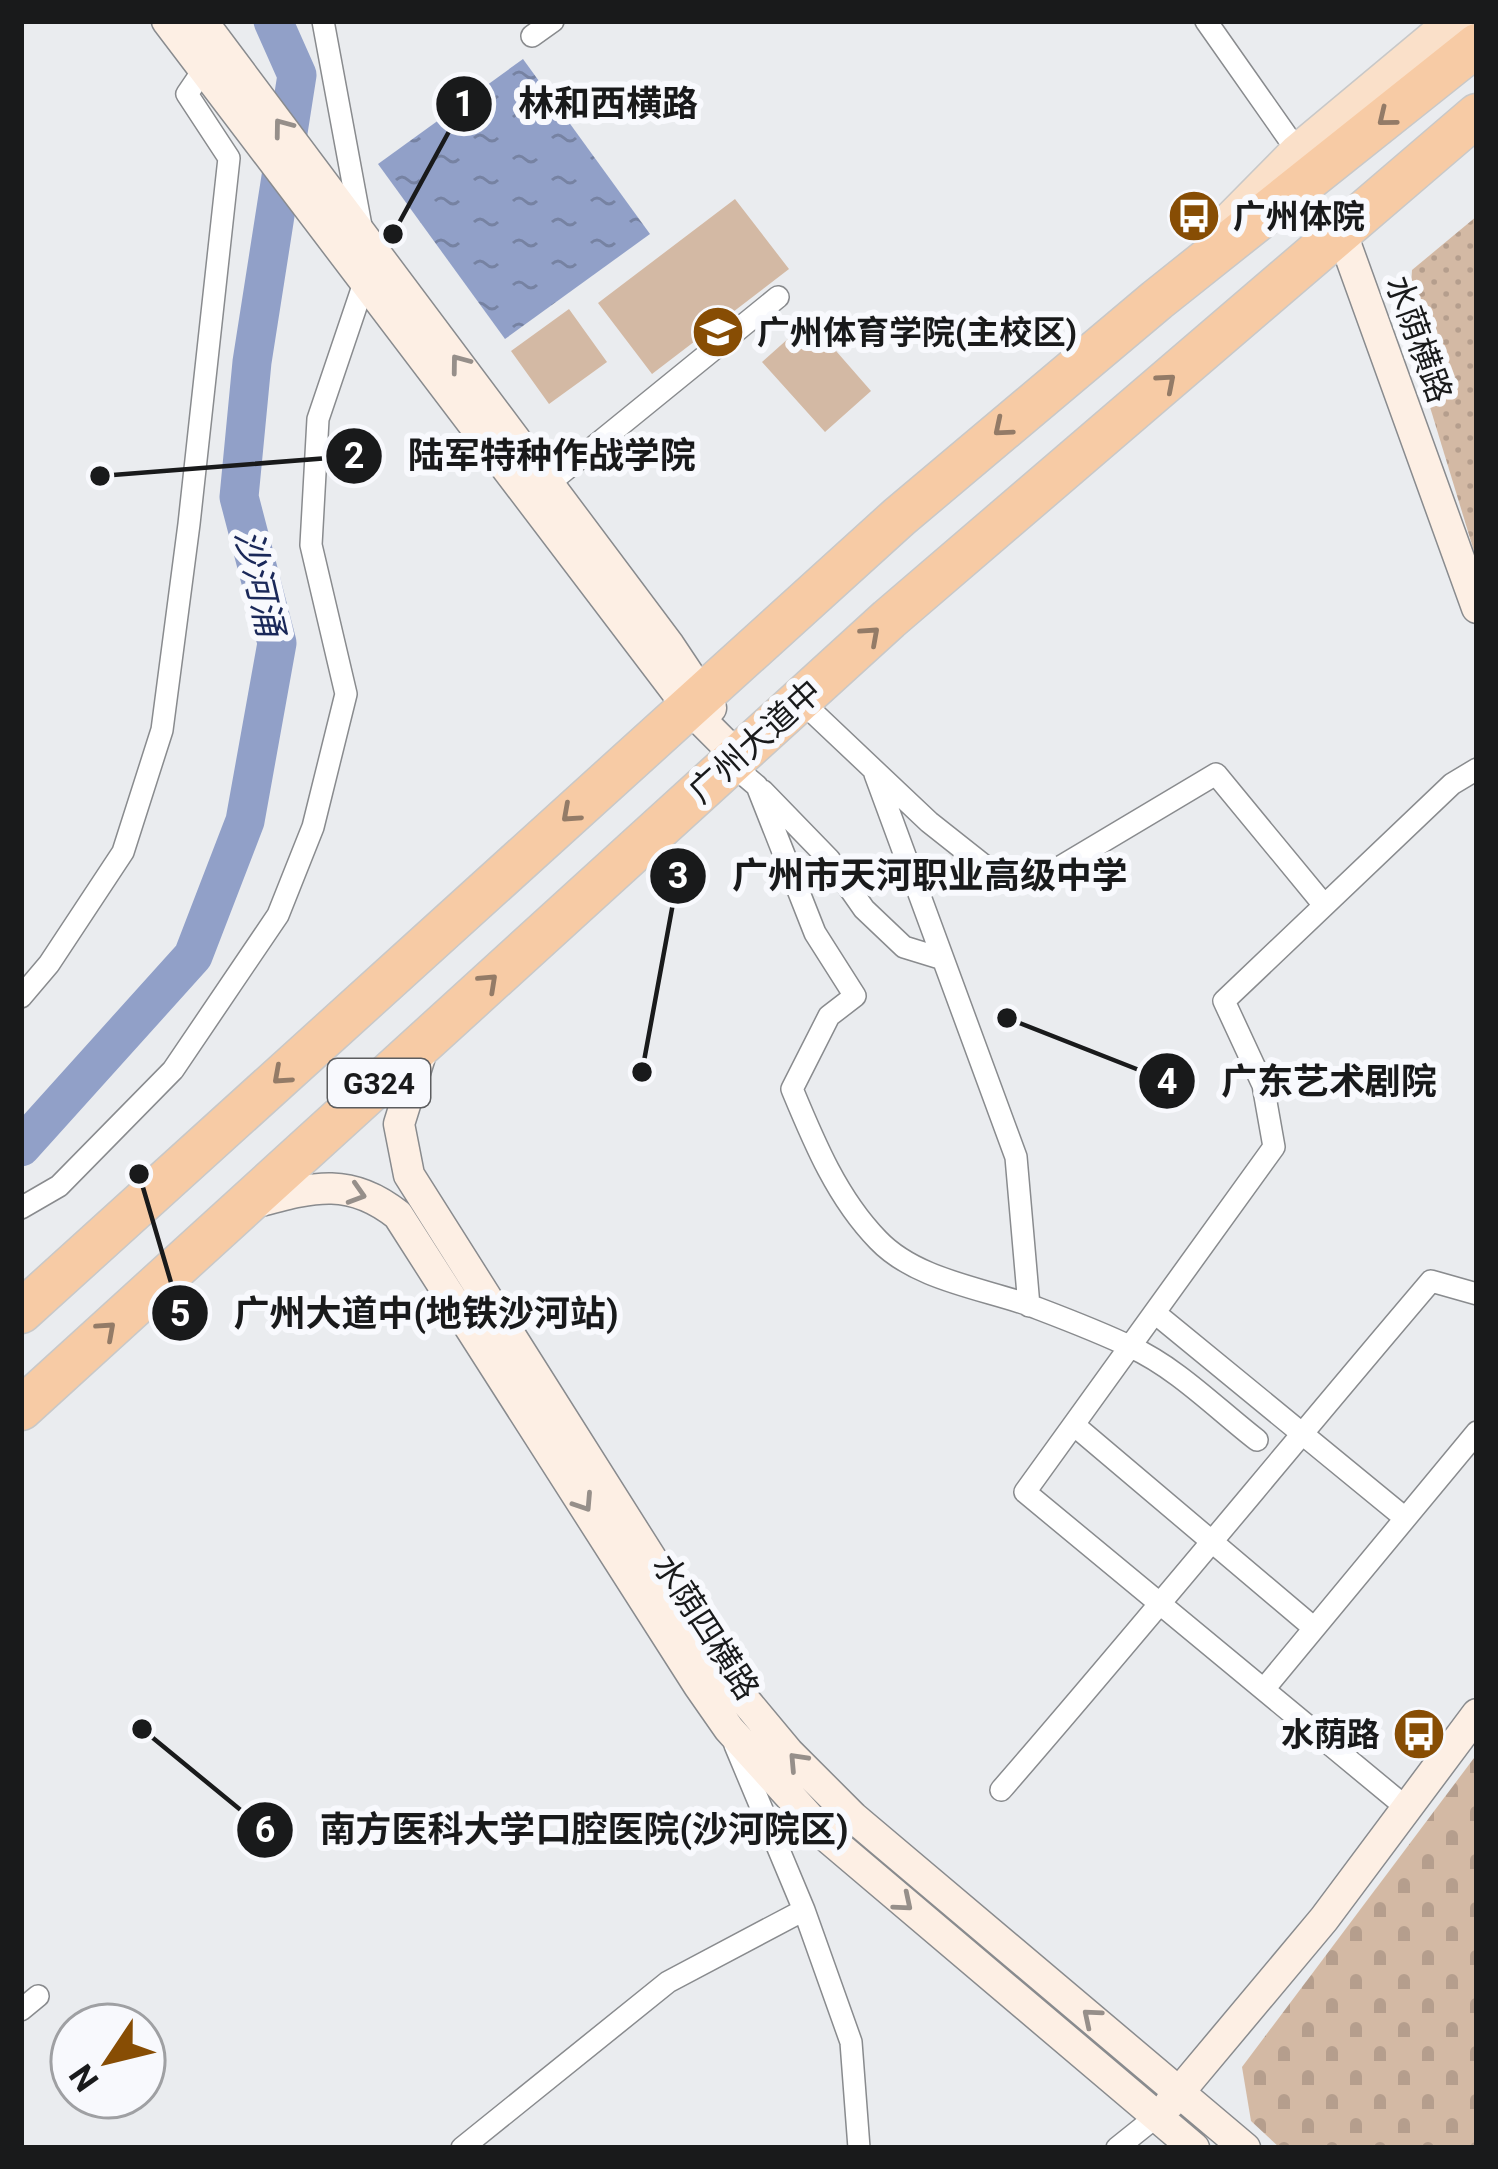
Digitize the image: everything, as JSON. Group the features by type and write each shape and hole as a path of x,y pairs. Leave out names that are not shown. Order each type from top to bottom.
{"highway":[{"name":"G324","path":"21,1312 959,464 1157,299 1477,45"},
{"name":"G324","path":"1341,231 1477,115"},
{"name":"广州大道中","path":"21,1409 680,809 741,768 792,707 1341,231"},
{"path":"739,661 792,707"},
{"path":"633,757 680,809"}],"main road":[{"path":"167,21 338,201 365,280 696,700"},
{"path":"202,21 218,72 548,484 741,768"},
{"path":"1157,299 1298,152 1455,21"},
{"name":"水荫横路","path":"1341,231 1477,608"},
{"name":"水荫四横路","path":"424,1042 400,1124 403,1162 409,1175 728,1680 789,1753 853,1817 1181,2092"},
{"name":"水荫四横路","path":"244,1206 322,1187 363,1193 398,1215 729,1729 827,1837 1157,2116"},
{"path":"1194,2148 1157,2116 1408,1809 1477,1714"},
{"path":"1181,2092 1245,2148"}],"street":[{"path":"323,21 349,237"},
{"path":"532,36 553,21"},
{"path":"1206,21 1298,152"},
{"path":"21,997 50,964 123,852 162,730 229,158 188,94 218,72"},
{"path":"21,1208 59,1186 173,1070 278,915 313,827 346,694 311,545 318,419 365,280"},
{"path":"548,484 778,297"},
{"path":"792,707 871,765 929,823 996,875 1016,883 1057,871 1216,774 1324,905"},
{"path":"871,765 1016,1157 1030,1306"},
{"path":"741,768 829,859 864,909 904,946 943,959"},
{"path":"741,768 815,934 855,996 829,1016 792,1089 843,1196 880,1243 913,1266 1130,1346 1257,1440"},
{"path":"1408,1809 1025,1492 1274,1147 1263,1085 1224,1001 1452,784 1477,770"},
{"path":"1001,1790 1162,1605 1210,1540 1431,1281 1477,1294"},
{"path":"1154,1313 1406,1518"},
{"path":"1074,1425 1314,1628"},
{"path":"1264,1689 1477,1432"},
{"path":"729,1729 804,1910 851,2042 859,2148"},
{"path":"462,2148 668,1982 804,1910"},
{"path":"1117,2148 1157,2116"}],"green space":[{"path":"735,199 789,269 652,374 598,303"},
{"path":"1477,216 1477,561 1408,335 1412,270"},
{"path":"569,309 607,362 549,404 511,351"},
{"path":"809,320 871,391 825,432 762,362"},
{"path":"1477,1754 1477,2148 1280,2148 1251,2121 1242,2067"}],"water":[{"path":"523,59 650,234 505,339 378,164"}],"waterway":[{"name":"沙河涌","path":"21,1147 193,956 245,821 277,643 239,497 252,362 297,75 273,21"}],"place":[{"name":"广州体院","path":"1194,216"},
{"name":"林和西横路","path":"393,234"},
{"name":"广州体育学院(主校区)","path":"718,332"},
{"name":"陆军特种作战学院","path":"100,476"},
{"name":"广东艺术剧院","path":"1007,1018"},
{"name":"广州市天河职业高级中学","path":"642,1072"},
{"name":"广州大道中(地铁沙河站)","path":"139,1174"},
{"name":"南方医科大学口腔医院(沙河院区)","path":"142,1729"},
{"name":"水荫路","path":"1419,1734"}]}
